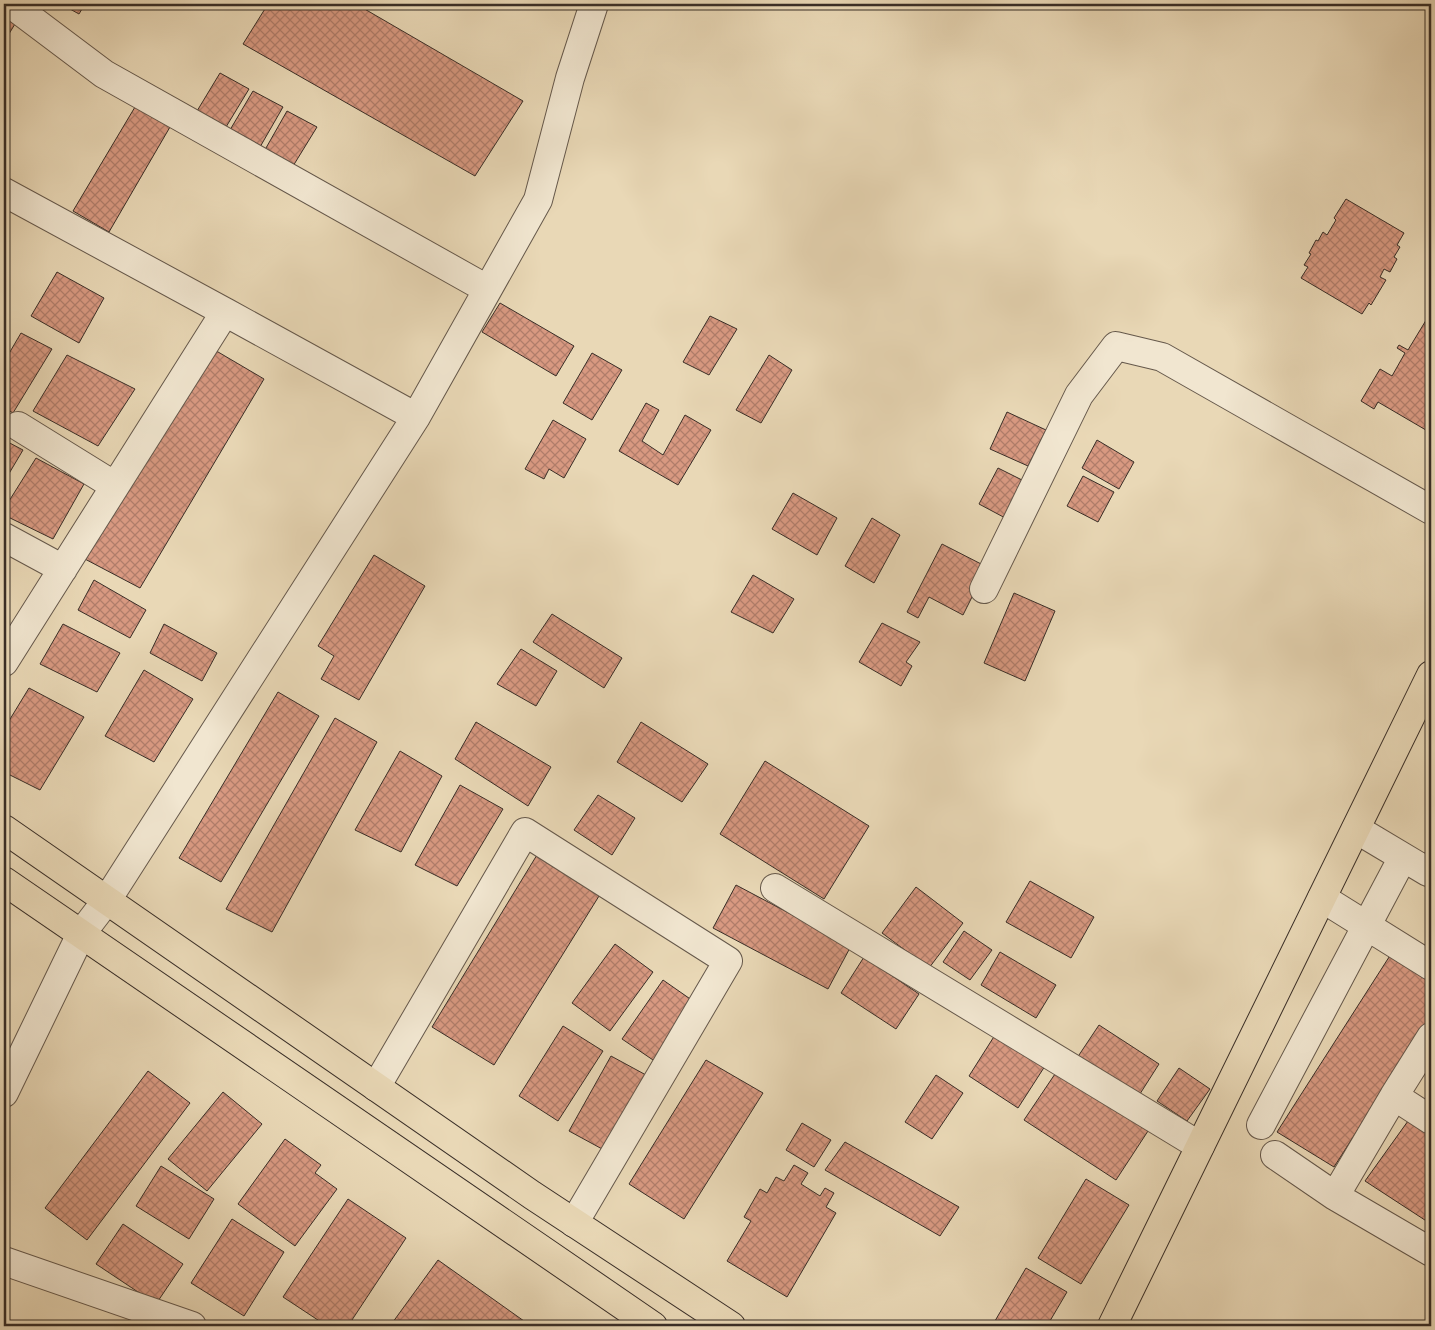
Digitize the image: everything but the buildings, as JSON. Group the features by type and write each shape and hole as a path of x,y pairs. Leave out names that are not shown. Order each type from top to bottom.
{"main road":[{"path":"1112,1326 1431,676"},
{"path":"4,829 532,1195 731,1326"},
{"path":"4,881 653,1326"}],"street":[{"path":"10,4 104,74 487,289"},
{"path":"4,1093 81,934 107,900 416,418 538,200 570,78 594,4"},
{"path":"4,192 416,418"},
{"path":"4,662 225,312"},
{"path":"984,589 1079,395 1116,346 1162,357 1431,510"},
{"path":"18,426 115,486"},
{"path":"4,537 62,569"},
{"path":"1356,830 1428,872 1431,866"},
{"path":"376,1087 525,832 728,961 574,1223"},
{"path":"1261,1125 1403,857"},
{"path":"774,888 1200,1146"},
{"path":"1322,898 1431,966"},
{"path":"1335,1196 1431,1037"},
{"path":"1394,1096 1431,1120"},
{"path":"1275,1155 1335,1196 1431,1252"},
{"path":"4,1261 192,1326"}]}
